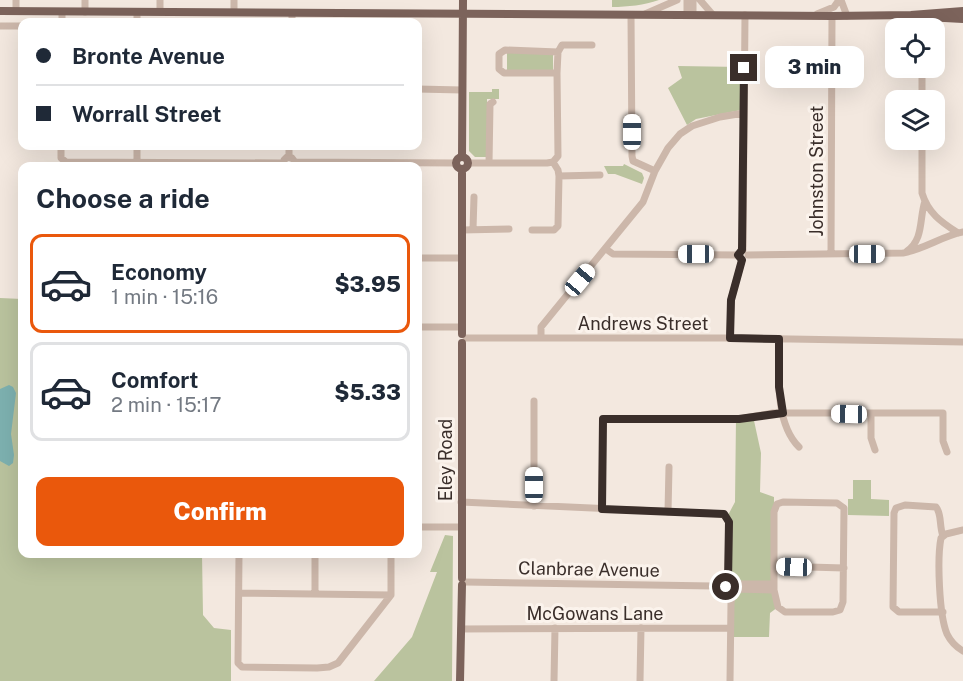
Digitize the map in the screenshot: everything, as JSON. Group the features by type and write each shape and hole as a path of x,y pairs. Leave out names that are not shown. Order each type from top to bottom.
{"main road":[{"name":"Eley Road","path":"460,681 463,581 461,502 464,0"},
{"path":"915,16 963,10"},
{"path":"0,11 915,16 963,19"}],"street":[{"path":"16,0 16,11"},
{"path":"85,0 85,12"},
{"path":"160,0 160,12"},
{"path":"234,0 234,12"},
{"path":"642,15 677,0"},
{"path":"687,0 690,15"},
{"path":"690,15 693,0"},
{"path":"700,0 713,15"},
{"path":"815,16 834,7 840,0 847,16"},
{"path":"62,12 62,18"},
{"path":"137,12 137,18"},
{"path":"292,13 292,18"},
{"path":"631,15 632,156 633,161 655,171"},
{"path":"730,338 731,300 742,255 745,15"},
{"name":"Johnston Street","path":"831,254 832,16"},
{"path":"0,26 18,26"},
{"path":"422,163 547,164 553,162 558,156 558,52 562,45 592,45"},
{"path":"557,73 504,73 499,69 499,54 505,50 558,52"},
{"path":"422,89 462,90"},
{"path":"481,102 492,103 489,163"},
{"path":"541,338 541,327 643,202 655,171 668,148 692,126 720,117 744,113"},
{"path":"137,150 137,161"},
{"path":"922,150 922,193 929,210 937,219 960,232"},
{"path":"113,162 213,162"},
{"path":"532,230 554,230 558,226 559,176 553,162"},
{"path":"559,176 600,175"},
{"path":"473,229 474,197"},
{"path":"903,254 913,247 918,238 925,201"},
{"path":"462,230 509,229"},
{"path":"606,249 612,254 903,254 928,247 960,232"},
{"path":"422,258 462,258"},
{"name":"Andrews Street","path":"422,328 463,336 963,342"},
{"path":"779,339 779,387 783,413 793,441 799,447"},
{"path":"534,401 534,506"},
{"path":"602,509 603,419 739,419 783,413 943,413 943,441 947,452"},
{"path":"871,414 871,438 875,450"},
{"path":"668,512 669,467"},
{"path":"461,502 724,514 729,522 730,681"},
{"path":"783,502 837,503 842,506 845,511 843,602 837,611 781,610 775,599 774,566 774,512 777,504 783,502"},
{"path":"943,536 940,513 936,507 905,505 896,508 894,513 893,607 899,612 943,612"},
{"path":"422,526 461,527"},
{"path":"963,530 943,536 940,541 939,567 943,612 948,635 956,647 963,651"},
{"path":"239,558 238,663 242,667 317,668 329,667 338,663 391,595 391,558"},
{"path":"315,558 315,594"},
{"path":"774,566 844,568"},
{"name":"Clanbrae Avenue","path":"463,581 774,587"},
{"path":"239,593 391,595"},
{"path":"554,681 555,628"},
{"path":"640,628 640,681"},
{"name":"McGowans Lane","path":"460,629 730,628"}],"green space":[{"path":"612,0 659,0 612,7"},
{"path":"507,53 553,53 553,70 507,70"},
{"path":"678,66 741,67 741,110 696,119 687,125 668,88 682,78"},
{"path":"492,89 499,89 499,99 487,99 487,157 475,157 469,151 469,92 492,92"},
{"path":"624,164 642,173 644,178 642,184 615,174 608,174 604,166 623,166"},
{"path":"0,298 18,299 18,558 202,558 203,615 214,628 231,630 231,681 0,681"},
{"path":"753,416 761,453 760,492 774,497 774,590 778,607 770,613 769,637 733,637 733,583 728,565 727,517 735,502 736,419"},
{"path":"853,480 871,480 871,499 889,500 889,516 848,515 848,499 853,499"},
{"path":"445,535 453,536 452,681 374,681 412,637 437,572 430,572"}],"water":[{"path":"9,385 16,393 11,434 14,455 13,463 9,466 0,461 0,389"}],"route":[{"path":"726,587 729,522 724,514 602,509 603,419 739,419 783,413 779,387 779,339 730,338 731,300 742,265 742,260 738,255 742,250 744,68"}]}
